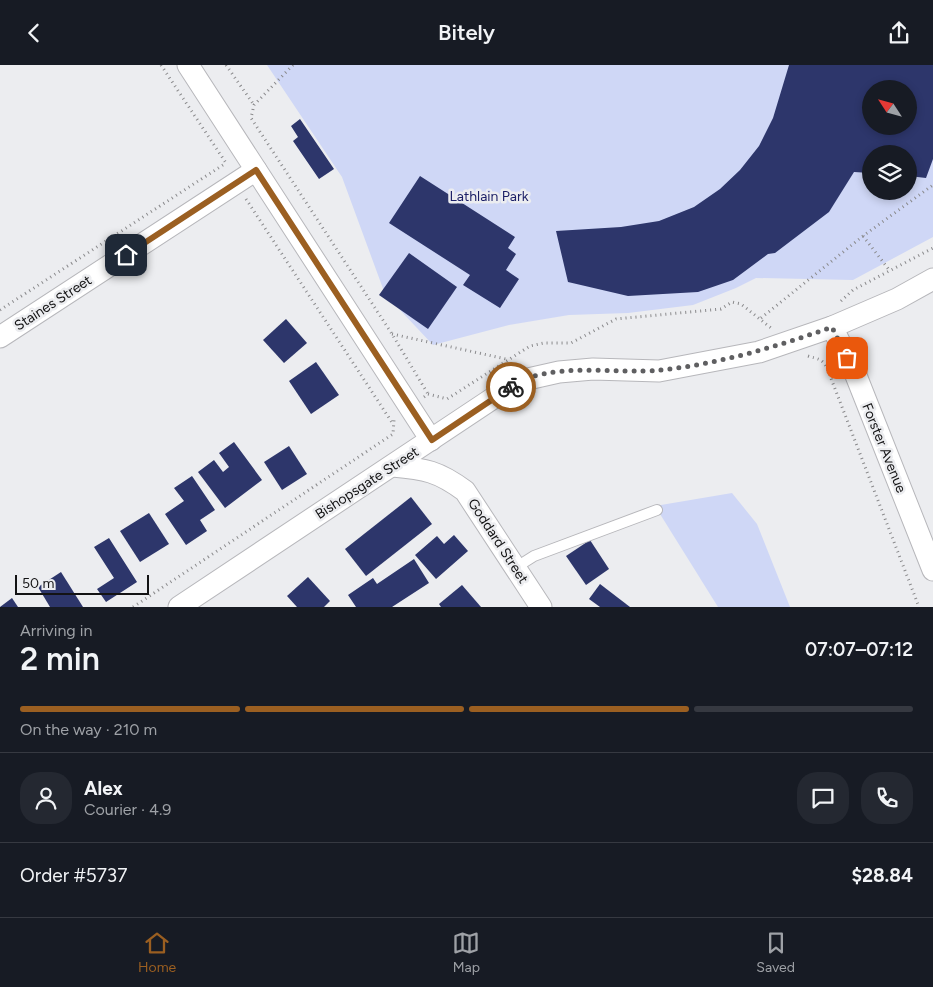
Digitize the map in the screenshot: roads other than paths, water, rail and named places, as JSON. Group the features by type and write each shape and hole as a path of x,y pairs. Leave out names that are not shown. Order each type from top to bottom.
{"street":[{"path":"188,65 432,440"},
{"name":"Staines Street","path":"0,337 256,170"},
{"name":"Bishopsgate Street","path":"179,607 520,381 559,372 593,369 659,371 759,352 832,327 897,299 933,279"},
{"name":"Forster Avenue","path":"832,327 854,373 933,570"},
{"name":"Goddard Street","path":"393,466 427,469 449,479 465,491 541,607"}],"lane":[{"path":"515,568 534,556 657,510"}],"park label":[{"name":"Lathlain Park","path":"489,196"}]}
